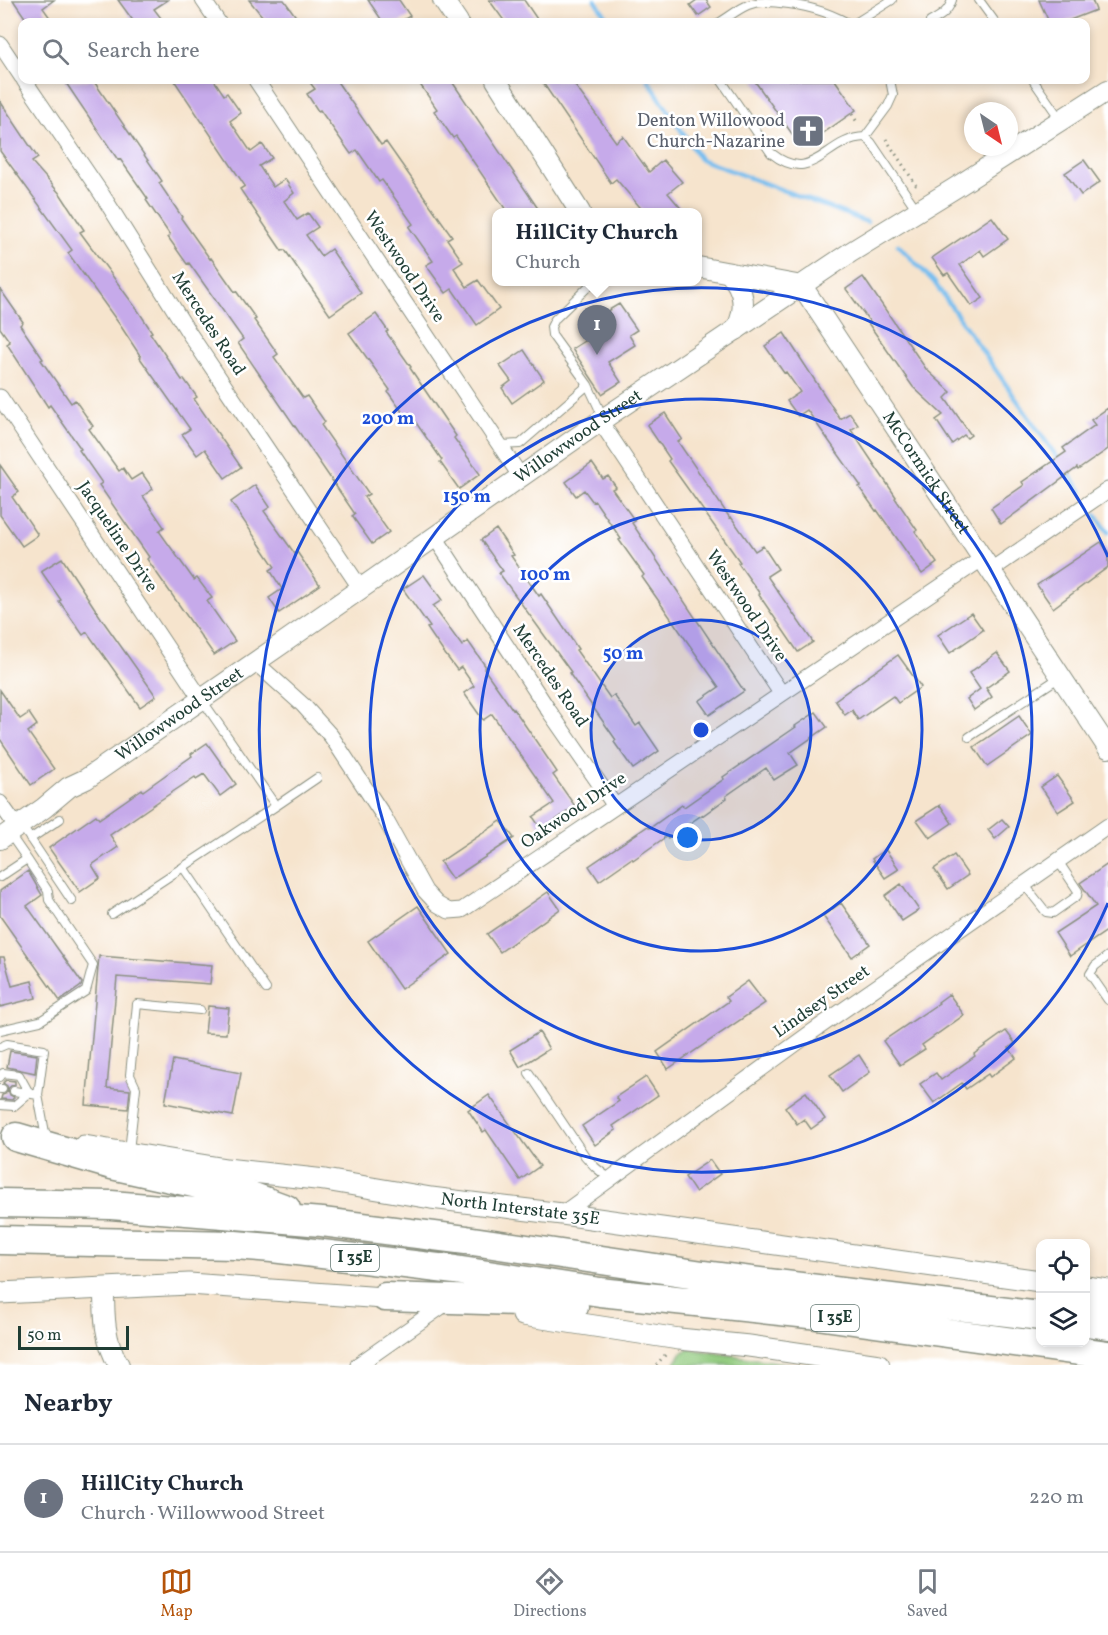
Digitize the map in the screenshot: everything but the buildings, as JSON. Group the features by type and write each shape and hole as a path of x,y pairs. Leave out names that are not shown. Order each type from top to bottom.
{"highway":[{"path":"8,1136 47,1143 112,1165 248,1195 322,1222"},
{"name":"I 35E","path":"0,1203 111,1205 322,1222 703,1275 1036,1315"},
{"name":"I 35E","path":"0,1240 235,1245 272,1248 455,1270 600,1292 809,1314 1108,1355"},
{"path":"927,1302 975,1296 1036,1300"},
{"path":"385,1297 521,1301 671,1312 707,1304"},
{"path":"1090,1302 1108,1303"},
{"path":"1090,1323 1108,1325"},
{"path":"1054,1348 1080,1365"}],"main road":[{"name":"North Interstate 35E","path":"47,1143 128,1152 226,1169 325,1180 431,1198 562,1214 1036,1280"},
{"path":"0,1293 189,1284 385,1297 551,1318 679,1339 749,1346 879,1365"},
{"path":"1090,1288 1108,1290"}],"street":[{"path":"203,0 215,18"},
{"path":"443,0 455,18"},
{"name":"Mercedes Road","path":"0,44 18,71"},
{"name":"Mercedes Road","path":"27,84 101,194 189,333 360,589"},
{"name":"Westwood Drive","path":"259,84 521,477"},
{"path":"499,84 577,208"},
{"name":"Willowwood Street","path":"15,832 69,787 86,779 605,418 851,252 1108,90"},
{"path":"702,268 802,286"},
{"path":"729,273 739,286 744,302 736,330"},
{"name":"McCormick Street","path":"802,286 1108,748"},
{"name":"Jacqueline Drive","path":"0,397 201,699"},
{"name":"Westwood Drive","path":"605,418 781,693"},
{"name":"Oakwood Drive","path":"255,662 303,705 331,736 383,815 425,891 449,911 462,910 781,693 1108,490"},
{"name":"Mercedes Road","path":"435,537 549,711 615,806"},
{"path":"0,803 15,832"},
{"name":"Lindsey Street","path":"562,1214 809,1034 1108,826"},
{"path":"104,1288 104,1324 113,1356 119,1365"},
{"path":"358,1365 442,1306"}],"lane":[{"path":"863,18 892,0"},
{"path":"937,18 944,14 952,0"},
{"path":"979,0 991,18"},
{"path":"726,18 746,5 769,2 812,7 839,18"},
{"path":"724,84 771,153 782,161 805,165 814,162 845,140 865,137 871,142 917,211"},
{"path":"865,137 888,106 893,95 891,84"},
{"path":"1036,84 1061,120"},
{"path":"589,286 555,319 551,327 552,335 588,385 605,418"},
{"path":"500,445 520,444 588,385"},
{"path":"969,737 1061,676"},
{"path":"201,699 276,806"},
{"path":"112,914 316,778"},
{"path":"15,832 60,819"},
{"path":"0,1030 40,1021 86,991 93,964 48,900 48,891 27,859 15,832"},
{"path":"15,832 72,901"},
{"path":"0,878 27,859"},
{"path":"1024,884 1046,912 1053,913 1077,896 1078,891 1058,861"},
{"path":"183,867 266,989"},
{"path":"1108,956 1095,966 1090,974 1108,1000"},
{"path":"128,1152 136,1088 130,1075 137,1004 200,1011"},
{"path":"0,1047 7,1044 44,1050 38,1095 47,1143"},
{"path":"0,1077 3,1073 19,1076 29,1093"},
{"path":"529,1073 585,1156 610,1179"},
{"path":"14,1091 38,1095"},
{"path":"0,1105 14,1106 29,1093"}],"path":[{"path":"852,114 857,122"},
{"path":"886,139 916,185 921,186"}],"green space":[{"path":"690,1349 798,1365 674,1365 682,1352"}],"waterway":[{"path":"595,0 607,18"},
{"path":"651,84 700,159 867,222"},
{"path":"898,245 934,282 1061,463"},
{"path":"1066,470 1082,492"},
{"path":"1096,515 1108,532"}],"place":[{"name":"Denton Willowood Church-Nazarine","path":"808,131"},
{"name":"HillCity Church","path":"597,355"}]}
